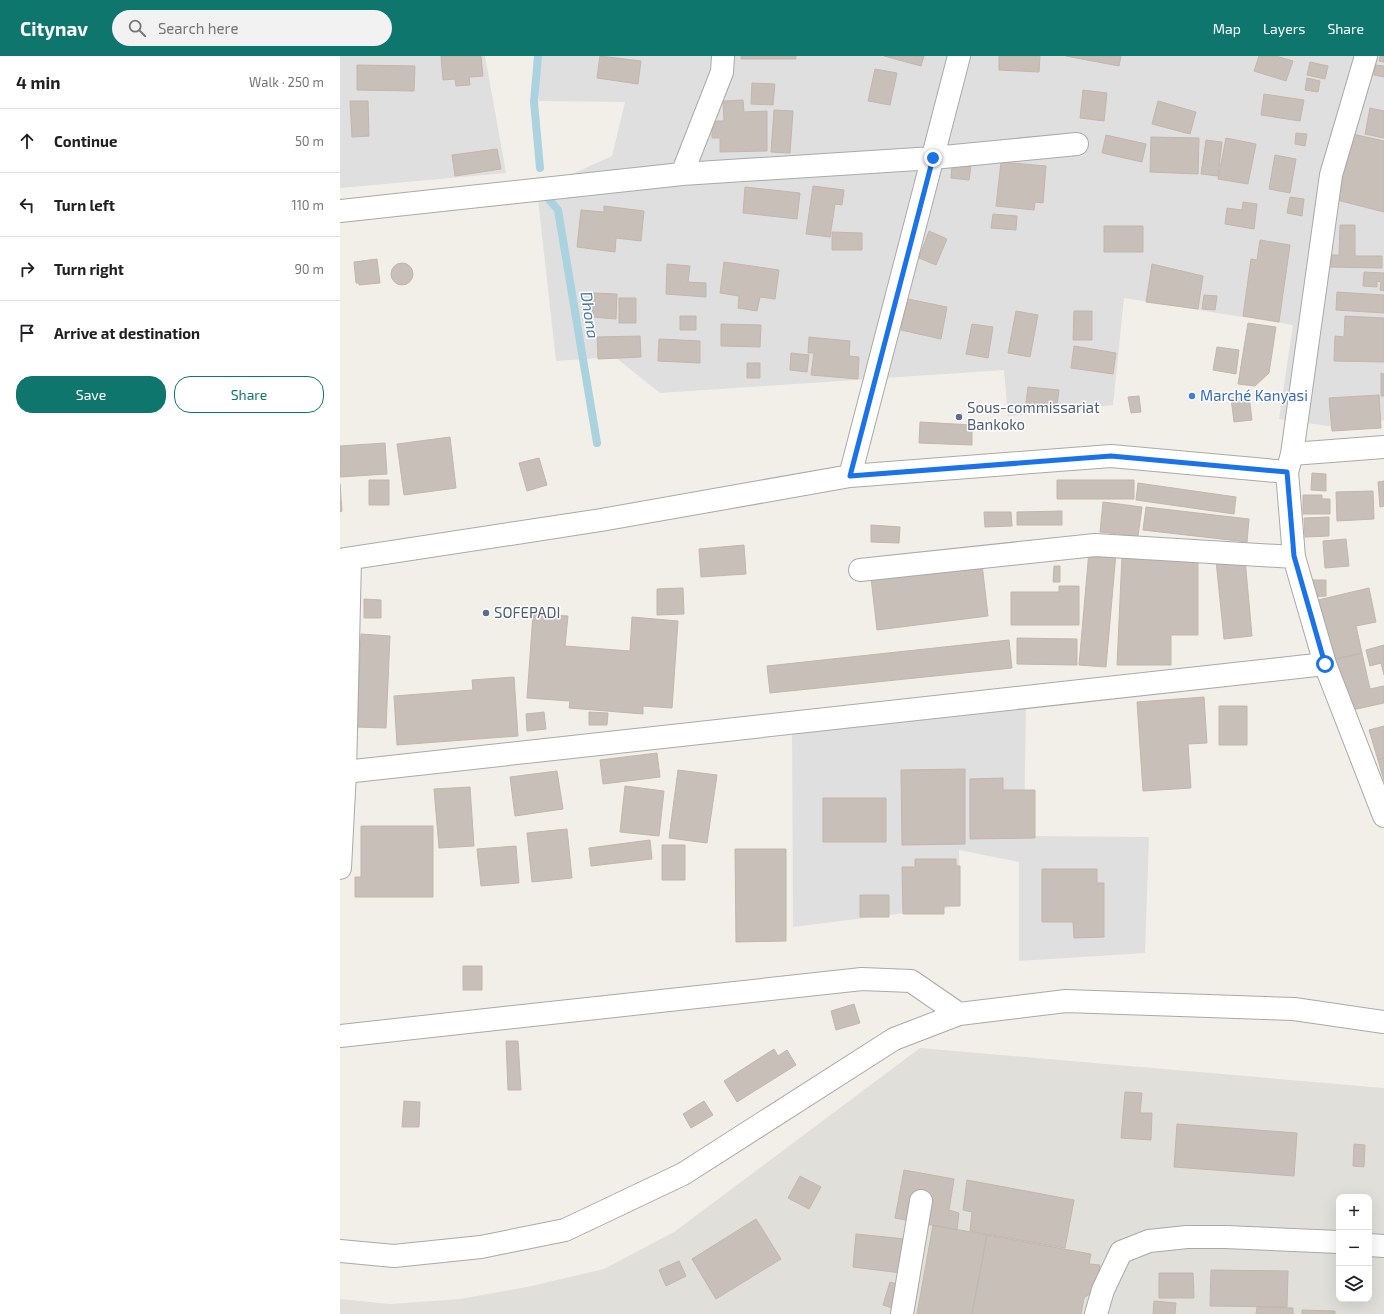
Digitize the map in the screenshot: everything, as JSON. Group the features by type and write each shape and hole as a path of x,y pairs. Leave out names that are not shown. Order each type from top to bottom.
{"street":[{"path":"682,174 722,72 723,56"},
{"path":"850,476 959,56"},
{"path":"1366,56 1331,175 1290,463 1294,556 1325,664 1384,816"},
{"path":"340,210 682,174 933,158 1077,144"},
{"path":"340,868 345,772 345,560 593,522 850,476 1111,456 1290,463 1384,447"},
{"path":"860,570 1095,545 1294,556"},
{"path":"345,772 1325,664"},
{"path":"340,1036 862,979 911,981 959,1014"},
{"path":"340,1251 394,1256 481,1247 565,1230 683,1174 894,1039 959,1014 1066,1001 1294,1009 1384,1022"},
{"path":"902,1314 921,1202"},
{"path":"1096,1314 1103,1290 1121,1252 1149,1241 1187,1237 1225,1237 1336,1242"},
{"path":"1372,1245 1384,1246"}],"shaded area":[{"path":"340,56 485,56 506,173 340,188"},
{"path":"537,56 1384,56 1384,420 1349,429 1279,419 1293,325 1124,298 1113,405 1008,416 1004,370 660,393 615,357 556,361 537,190 612,156 625,102 539,101"},
{"path":"1026,701 1024,836 1149,837 1145,953 1019,961 1019,862 959,850 960,906 793,927 792,721"},
{"path":"920,1048 1384,1088 1384,1314 340,1314 340,1299 390,1304 460,1299 527,1287 604,1269 674,1232"}],"building":[{"path":"441,56 481,56 483,76 469,77 470,85 456,86 455,79 443,80"},
{"path":"600,56 641,61 638,84 597,78"},
{"path":"741,56 796,56 796,59 741,59"},
{"path":"884,56 924,56 921,66"},
{"path":"999,56 1040,56 1039,72 999,70"},
{"path":"1066,56 1121,56 1119,66"},
{"path":"1259,56 1276,56 1293,61 1286,81 1254,71"},
{"path":"1380,56 1384,56 1384,62 1379,61"},
{"path":"1310,62 1328,66 1325,79 1307,75"},
{"path":"357,65 415,66 414,91 357,90"},
{"path":"1375,65 1384,66 1384,77 1374,75"},
{"path":"875,69 897,73 890,105 868,101"},
{"path":"1307,78 1320,81 1318,92 1305,90"},
{"path":"752,83 775,84 773,105 751,104"},
{"path":"1083,90 1107,93 1104,121 1080,118"},
{"path":"1264,94 1304,100 1300,121 1261,115"},
{"path":"743,100 744,112 767,111 767,151 720,152 720,138 712,138 712,121 724,121 723,101"},
{"path":"350,101 368,101 369,136 352,137"},
{"path":"1158,101 1196,112 1190,134 1152,124"},
{"path":"1370,108 1384,111 1384,138 1365,134"},
{"path":"774,110 793,111 790,153 771,152"},
{"path":"1296,133 1307,134 1305,146 1295,144"},
{"path":"1348,133 1384,141 1384,212 1337,200"},
{"path":"1106,135 1146,144 1142,162 1102,153"},
{"path":"1151,137 1199,138 1198,174 1150,172"},
{"path":"1226,138 1256,144 1248,184 1218,179"},
{"path":"1206,140 1222,142 1218,176 1201,174"},
{"path":"497,149 501,169 455,176 452,155"},
{"path":"1275,155 1296,159 1290,193 1269,189"},
{"path":"1001,162 1046,166 1043,203 1035,202 1034,210 996,206"},
{"path":"952,164 971,166 969,180 951,178"},
{"path":"813,186 844,190 842,205 835,204 830,237 806,234"},
{"path":"745,187 800,193 797,219 743,213"},
{"path":"1290,197 1304,199 1302,216 1287,213"},
{"path":"1243,202 1257,204 1254,229 1225,224 1227,208 1242,210"},
{"path":"604,206 644,211 641,241 616,238 615,252 577,247 581,210 604,212"},
{"path":"993,214 1017,216 1016,230 991,228"},
{"path":"1340,225 1355,225 1355,256 1382,256 1382,268 1329,267 1329,255 1339,255"},
{"path":"1104,226 1143,226 1143,252 1104,252"},
{"path":"929,231 947,239 936,265 919,258"},
{"path":"832,232 862,233 862,250 832,250"},
{"path":"1260,240 1290,245 1279,322 1243,316 1251,259 1257,260"},
{"path":"377,259 380,283 359,285 359,283 356,283 354,262"},
{"path":"724,262 779,270 775,299 760,297 757,311 738,308 739,296 720,293"},
{"path":"402,263 406,264 412,270 412,278 406,284 402,285 398,284 392,278 391,274 392,270 398,264"},
{"path":"667,264 690,266 688,282 706,283 706,297 666,294"},
{"path":"1152,264 1203,276 1198,309 1146,302"},
{"path":"1364,272 1384,273 1384,291 1380,290 1381,282 1377,281 1377,287 1363,286"},
{"path":"1337,292 1384,295 1384,313 1336,310"},
{"path":"593,293 617,294 616,319 592,317"},
{"path":"1204,295 1217,296 1215,310 1202,309"},
{"path":"619,298 636,298 636,323 619,323"},
{"path":"908,299 947,307 941,339 901,330"},
{"path":"1016,311 1038,315 1030,357 1008,353"},
{"path":"1074,311 1092,311 1092,340 1073,340"},
{"path":"680,316 696,316 696,330 680,330"},
{"path":"1345,316 1384,318 1384,362 1334,361 1335,336 1344,337"},
{"path":"1248,323 1276,327 1269,373 1255,386 1238,384"},
{"path":"721,324 761,325 760,347 721,346"},
{"path":"972,324 993,327 988,358 966,354"},
{"path":"640,336 641,357 598,359 597,337"},
{"path":"809,337 850,341 849,356 859,357 858,379 811,375 814,353 808,353"},
{"path":"659,339 700,341 700,363 658,361"},
{"path":"1074,346 1116,353 1113,374 1071,368"},
{"path":"1217,347 1239,350 1236,374 1213,370"},
{"path":"791,353 809,355 807,372 790,370"},
{"path":"747,363 760,363 760,378 747,378"},
{"path":"1381,373 1384,374 1384,396 1381,396"},
{"path":"1028,387 1059,390 1056,413 1025,410"},
{"path":"1379,395 1381,428 1332,431 1329,398"},
{"path":"1139,396 1141,412 1131,413 1128,397"},
{"path":"1249,396 1252,420 1234,422 1231,398"},
{"path":"920,422 972,425 972,445 919,443"},
{"path":"450,437 456,488 404,495 397,444"},
{"path":"385,443 387,474 340,477 340,446"},
{"path":"539,458 547,485 527,491 519,463"},
{"path":"1312,473 1326,474 1326,491 1311,490"},
{"path":"369,480 389,480 389,505 369,505"},
{"path":"1057,480 1134,480 1134,499 1057,499"},
{"path":"1384,481 1384,506 1380,507 1378,482"},
{"path":"1138,483 1236,497 1234,514 1136,500"},
{"path":"340,484 342,511 340,512"},
{"path":"1373,491 1374,519 1337,521 1336,492"},
{"path":"1303,495 1322,495 1322,499 1330,499 1330,514 1303,514"},
{"path":"1103,502 1142,507 1138,536 1100,532"},
{"path":"1146,507 1249,519 1247,542 1143,530"},
{"path":"1062,511 1062,525 1017,525 1017,512"},
{"path":"984,512 1011,512 1012,526 985,527"},
{"path":"1329,517 1329,536 1305,537 1304,518"},
{"path":"871,525 900,527 899,543 871,542"},
{"path":"1346,539 1349,566 1325,568 1323,541"},
{"path":"744,545 746,574 701,577 699,549"},
{"path":"1089,551 1116,553 1106,667 1079,665"},
{"path":"1122,556 1198,558 1198,635 1171,635 1171,665 1117,665"},
{"path":"1245,559 1252,636 1224,639 1216,561"},
{"path":"982,564 988,616 877,630 871,578"},
{"path":"1054,566 1060,566 1060,582 1053,582"},
{"path":"1307,580 1326,580 1326,596 1308,597"},
{"path":"1059,586 1079,586 1079,625 1011,625 1011,592 1059,592"},
{"path":"683,588 684,614 657,615 657,589"},
{"path":"1369,588 1376,622 1356,626 1362,653 1332,660 1318,600"},
{"path":"364,599 381,600 381,618 364,618"},
{"path":"533,614 568,616 565,646 630,651 632,617 678,621 672,708 643,706 643,714 569,708 570,701 527,698"},
{"path":"361,634 390,636 386,728 357,727"},
{"path":"1017,638 1077,639 1077,665 1017,664"},
{"path":"1009,640 1012,668 770,693 767,666"},
{"path":"1384,645 1384,675 1381,663 1370,666 1366,650"},
{"path":"1362,653 1370,689 1384,686 1384,703 1343,712 1332,660"},
{"path":"514,677 518,736 397,745 394,696 473,690 472,680"},
{"path":"1204,697 1207,743 1188,744 1191,788 1143,791 1137,702"},
{"path":"1219,706 1247,706 1247,745 1219,745"},
{"path":"544,712 546,729 527,731 526,714"},
{"path":"589,712 608,713 607,725 589,725"},
{"path":"1384,726 1384,758 1378,760 1369,730"},
{"path":"657,753 660,777 603,784 600,760"},
{"path":"1384,758 1384,781 1378,760"},
{"path":"965,769 965,844 902,845 901,770"},
{"path":"678,770 717,775 707,843 669,838"},
{"path":"557,771 563,809 515,816 510,777"},
{"path":"1003,778 1003,790 1035,790 1035,838 970,839 970,779"},
{"path":"625,786 664,791 659,836 620,832"},
{"path":"470,787 474,846 439,848 434,789"},
{"path":"823,798 886,798 886,842 823,842"},
{"path":"361,826 433,826 433,897 355,897 355,877 361,877"},
{"path":"567,829 572,878 532,882 527,833"},
{"path":"650,840 652,859 591,866 589,848"},
{"path":"662,845 685,845 685,880 662,880"},
{"path":"516,846 519,883 481,886 477,849"},
{"path":"735,849 786,849 786,941 736,942"},
{"path":"915,859 956,859 956,866 960,866 960,906 944,906 944,914 903,914 902,867 915,867"},
{"path":"1042,869 1097,869 1097,883 1104,883 1104,937 1074,938 1073,922 1042,922"},
{"path":"860,895 889,895 889,917 860,917"},
{"path":"463,966 482,966 482,990 463,990"},
{"path":"854,1004 860,1023 836,1030 831,1011"},
{"path":"506,1041 518,1041 521,1090 508,1090"},
{"path":"774,1049 778,1056 787,1050 796,1065 737,1102 724,1081"},
{"path":"1125,1092 1142,1093 1140,1113 1152,1113 1151,1140 1121,1138"},
{"path":"404,1101 420,1102 419,1127 402,1127"},
{"path":"704,1101 713,1115 691,1128 683,1114"},
{"path":"1177,1124 1297,1133 1294,1176 1174,1167"},
{"path":"1354,1144 1365,1145 1364,1167 1353,1166"},
{"path":"904,1170 954,1179 949,1210 959,1213 957,1230 895,1218"},
{"path":"800,1176 821,1187 809,1209 788,1198"},
{"path":"967,1180 1074,1200 1065,1248 970,1231 972,1212 963,1210"},
{"path":"756,1219 781,1259 716,1299 692,1259"},
{"path":"933,1225 987,1235 972,1314 917,1314"},
{"path":"856,1234 905,1239 901,1273 853,1267"},
{"path":"987,1235 1091,1254 1089,1264 1100,1265 1095,1290 1084,1298 1081,1314 972,1314"},
{"path":"679,1261 686,1276 666,1286 659,1270"},
{"path":"1211,1270 1288,1271 1287,1307 1210,1306"},
{"path":"1159,1273 1193,1273 1194,1298 1159,1298"},
{"path":"890,1282 911,1288 904,1312 883,1305"},
{"path":"1154,1301 1176,1303 1175,1314 1153,1314"},
{"path":"1257,1307 1293,1308 1293,1314 1256,1314"},
{"path":"1302,1310 1335,1311 1335,1314 1302,1314"}],"waterway":[{"name":"Dhona","path":"538,56 534,102 540,168"},
{"name":"Dhona","path":"546,196 558,210 597,443"}],"place":[{"name":"Marché Kanyasi","path":"1192,396"},
{"name":"Sous-commissariat Bankoko","path":"959,417"},
{"name":"SOFEPADI","path":"486,613"}],"route":[{"path":"933,158 850,476 1111,456 1287,472 1294,556 1325,664"}]}
